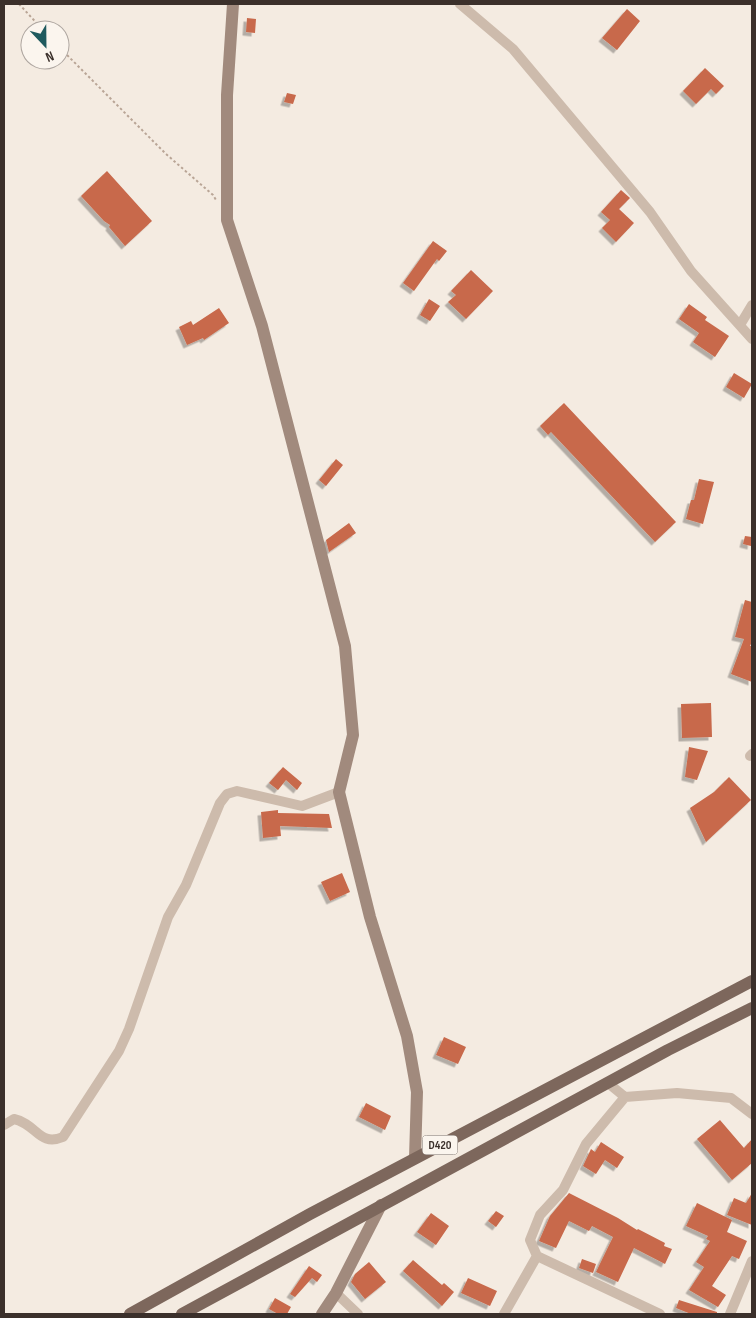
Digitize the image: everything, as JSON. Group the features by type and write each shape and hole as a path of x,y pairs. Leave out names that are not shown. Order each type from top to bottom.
{"main road":[{"name":"D420","path":"130,1314 310,1214 752,981"},
{"name":"D420","path":"182,1314 668,1050 752,1008"}],"street":[{"path":"233,4 227,95 226,220 262,326 346,646 353,735 339,792 370,917 406,1036 417,1092 415,1158"},
{"path":"460,4 513,49 650,212 691,271 752,339"},
{"path":"740,325 752,305"},
{"path":"4,1125 14,1119 24,1121 46,1140 54,1141 63,1137 119,1051 130,1029 168,917 186,885 220,803 227,794 237,791 302,806 339,792"},
{"path":"608,1083 625,1097 677,1093 731,1098 752,1114"},
{"path":"625,1097 586,1144 563,1190 540,1215 530,1240 536,1256 660,1314"},
{"path":"322,1314 336,1293 381,1205"},
{"path":"504,1314 536,1256"},
{"path":"730,1314 751,1268"},
{"path":"336,1293 358,1314"}],"path":[{"path":"19,4 34,20"},
{"path":"70,58 130,119 213,195 217,203"}],"building":[{"path":"627,9 640,21 617,50 602,38"},
{"path":"247,18 256,19 255,33 246,32"},
{"path":"705,68 724,86 716,94 711,89 696,104 683,91"},
{"path":"287,93 296,95 293,104 284,102"},
{"path":"107,171 152,221 125,246 109,227 110,225 81,196"},
{"path":"621,190 630,198 619,209 634,223 616,242 602,228 610,220 601,212"},
{"path":"433,241 447,251 439,261 437,259 414,291 403,283"},
{"path":"471,270 493,291 466,319 448,302 456,295 451,291"},
{"path":"429,299 440,306 430,321 420,315"},
{"path":"689,304 707,317 705,320 729,336 715,357 693,342 699,333 679,319"},
{"path":"219,308 229,323 204,340 203,338 187,345 179,327 191,321 193,325"},
{"path":"734,373 752,384 744,398 726,387"},
{"path":"564,403 676,522 655,542 551,432 548,435 540,426"},
{"path":"336,459 343,465 326,486 319,480"},
{"path":"699,479 714,482 703,524 686,519 691,500 694,500"},
{"path":"349,523 356,533 329,552 326,540"},
{"path":"745,536 752,537 751,546 743,544"},
{"path":"745,600 752,602 752,642 750,646 752,646 752,682 731,674 744,639 735,637"},
{"path":"711,703 712,737 682,738 681,704"},
{"path":"689,747 708,751 697,780 685,777"},
{"path":"283,767 302,783 297,790 286,780 278,790 269,783"},
{"path":"729,777 751,800 706,842 690,808 714,792"},
{"path":"278,810 278,813 329,814 332,828 280,826 281,836 263,838 261,812"},
{"path":"342,873 350,892 330,901 321,882"},
{"path":"444,1037 466,1047 458,1064 436,1055"},
{"path":"366,1103 391,1116 385,1130 359,1117"},
{"path":"720,1120 744,1148 752,1139 752,1163 732,1180 697,1139"},
{"path":"601,1142 624,1157 617,1168 605,1160 596,1174 583,1166 591,1149 595,1152"},
{"path":"569,1193 665,1243 664,1246 672,1249 665,1264 634,1248 618,1282 596,1272 613,1237 592,1226 589,1231 569,1221 556,1248 539,1241 550,1216"},
{"path":"752,1193 752,1225 727,1215 734,1198 746,1203"},
{"path":"697,1203 732,1220 727,1232 747,1241 739,1259 732,1256 712,1286 726,1295 718,1307 689,1290 704,1267 696,1262 710,1241 706,1239 708,1236 686,1226"},
{"path":"496,1211 504,1216 496,1227 488,1221"},
{"path":"431,1213 449,1226 436,1245 417,1232"},
{"path":"582,1259 596,1264 593,1273 579,1268"},
{"path":"413,1260 442,1285 444,1283 454,1292 442,1306 403,1271"},
{"path":"369,1262 386,1282 365,1299 351,1282 355,1274"},
{"path":"309,1266 322,1275 317,1282 312,1278 295,1297 290,1294"},
{"path":"468,1278 497,1291 490,1306 461,1293"},
{"path":"275,1298 291,1307 287,1314 278,1314 269,1309"},
{"path":"679,1300 717,1312 717,1314 691,1314 676,1308"}]}
